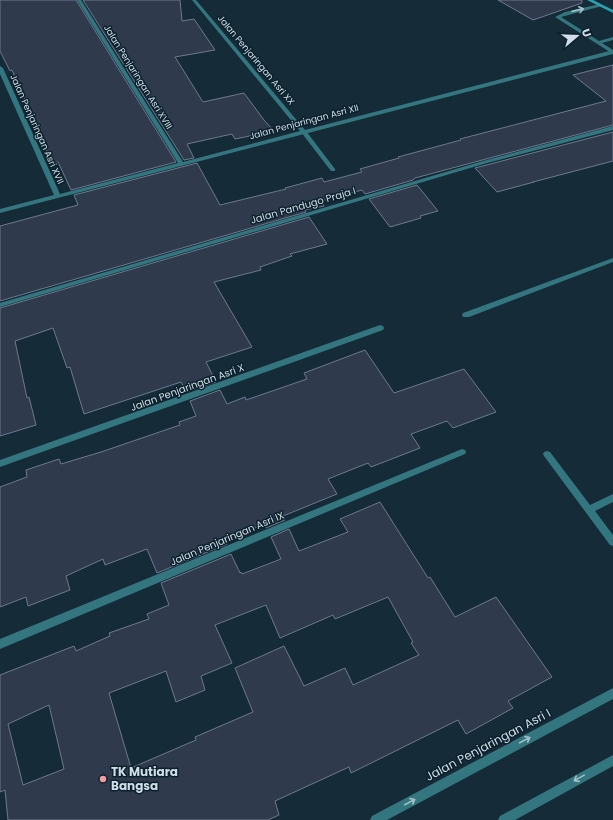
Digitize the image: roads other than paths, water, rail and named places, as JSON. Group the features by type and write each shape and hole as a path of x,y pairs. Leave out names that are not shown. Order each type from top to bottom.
{"street":[{"name":"Jalan Penjaringan Asri XVIII","path":"79,0 182,164"},
{"name":"Jalan Penjaringan Asri XX","path":"194,0 304,132 333,170"},
{"path":"589,0 613,12"},
{"path":"600,5 557,17 613,52"},
{"path":"598,43 613,38"},
{"name":"Jalan Penjaringan Asri XII","path":"0,211 613,52"},
{"name":"Jalan Penjaringan Asri XVII","path":"0,68 58,196"},
{"name":"Jalan Pandugo Praja I","path":"0,305 485,162 613,128"},
{"path":"466,315 613,260"},
{"name":"Jalan Penjaringan Asri X","path":"0,464 380,328"},
{"name":"Jalan Penjaringan Asri IX","path":"0,644 462,452"},
{"path":"547,454 613,542"},
{"path":"589,510 613,498"},
{"name":"Jalan Penjaringan Asri I","path":"376,820 613,693"},
{"path":"504,820 613,760"}],"place":[{"name":"TK Mutiara Bangsa","path":"103,779"}]}
